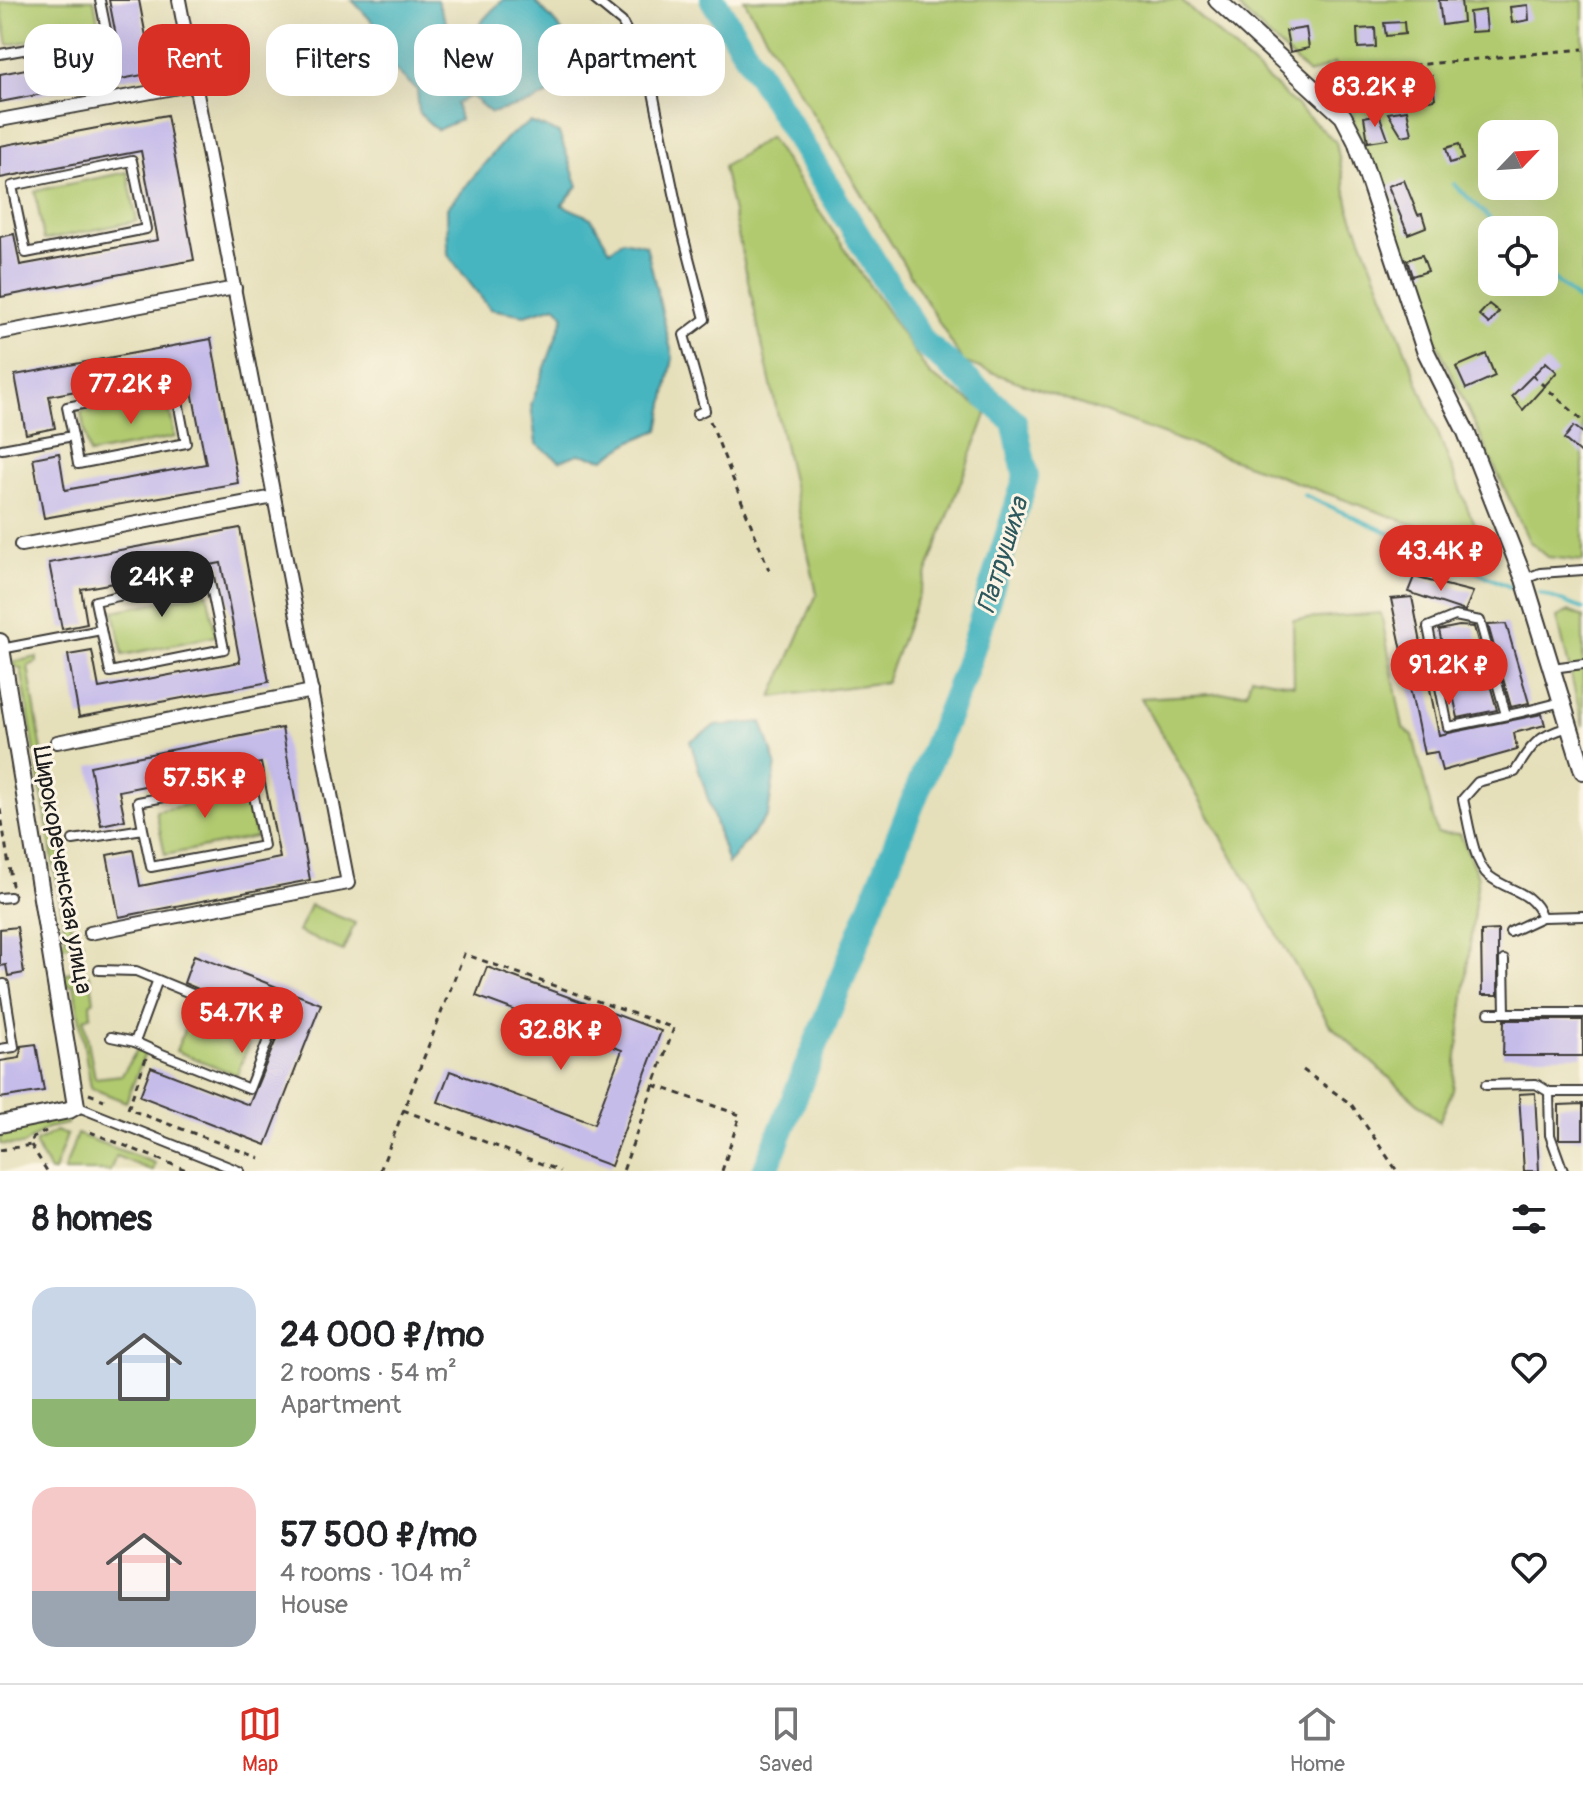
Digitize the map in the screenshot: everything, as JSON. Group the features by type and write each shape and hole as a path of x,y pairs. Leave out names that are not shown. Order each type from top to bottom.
{"street":[{"path":"179,0 184,24"},
{"path":"1217,0 1343,116 1356,141 1425,350 1466,432 1524,579 1583,771"},
{"path":"0,120 138,95"},
{"path":"90,933 348,883 197,96"},
{"path":"0,333 235,288"},
{"path":"21,545 274,497"},
{"name":"Широкореченская улица","path":"1,645 76,1106"},
{"path":"57,742 312,691"},
{"path":"0,1124 76,1106"}],"lane":[{"path":"0,54 107,35 100,0"},
{"path":"595,0 622,22 649,73 681,227 705,319 684,335 701,412"},
{"path":"1321,95 1341,75"},
{"path":"132,161 146,229 26,253 12,186 132,161"},
{"path":"175,386 186,443 78,464 73,436 67,407 175,386"},
{"path":"2,449 73,436"},
{"path":"1524,579 1540,573 1583,570"},
{"path":"209,577 224,649 110,672 101,630 95,601 209,577"},
{"path":"1506,715 1480,621 1455,616 1428,627 1448,727 1506,715 1561,702"},
{"path":"1,645 101,630"},
{"path":"1551,668 1583,664"},
{"path":"1542,917 1535,902 1487,875 1478,859 1463,799 1478,782 1515,772 1528,751 1545,734 1569,727"},
{"path":"251,781 264,846 151,867 143,829 138,802 251,781"},
{"path":"73,840 143,829"},
{"path":"1510,932 1542,917 1583,916"},
{"path":"1504,960 1505,1013"},
{"path":"99,970 136,971 273,1027 249,1089 149,1047 111,1037"},
{"path":"135,1042 157,982"},
{"path":"0,985 4,984 14,1047 0,1049"},
{"path":"1489,1013 1583,1013"},
{"path":"1486,1085 1536,1084 1549,1092 1583,1092"},
{"path":"1549,1092 1550,1135 1563,1171"},
{"path":"76,1106 239,1171"}],"path":[{"path":"1341,75 1583,49"},
{"path":"1532,375 1583,421"},
{"path":"701,412 769,570"},
{"path":"0,809 12,885 0,887"},
{"path":"380,1171 464,954 674,1028 623,1171"},
{"path":"149,1047 128,1109 260,1158"},
{"path":"1303,1070 1351,1104 1397,1171"},
{"path":"654,1085 740,1115 722,1171"},
{"path":"403,1110 560,1171"},
{"path":"47,1171 31,1145 33,1138 50,1129"},
{"path":"90,1132 189,1171"},
{"path":"0,1150 31,1145"}],"green space":[{"path":"16,0 94,0 98,24 24,24 24,42 8,45 0,3"},
{"path":"744,0 1181,0 1336,142 1349,207 1484,550 963,362"},
{"path":"1244,0 1583,0 1583,561 1548,557 1529,541 1434,337 1353,118 1354,95 1335,63 1309,74 1239,8"},
{"path":"769,137 930,375 987,412 886,682 772,697 817,594 723,167"},
{"path":"127,172 137,221 44,240 35,191"},
{"path":"166,395 175,437 89,454 81,412"},
{"path":"207,592 216,636 123,655 114,611"},
{"path":"1569,611 1583,617 1583,726 1557,617"},
{"path":"1381,613 1403,728 1413,736 1437,833 1460,834 1478,877 1453,1090 1439,1122 1329,1024 1141,698 1247,692 1251,676 1294,685 1293,620"},
{"path":"37,657 37,662 28,666 73,939 84,942 57,947 66,939 21,668 15,667 14,662"},
{"path":"247,793 256,837 165,855 156,811"},
{"path":"310,905 355,923 343,951 298,932"},
{"path":"81,968 90,975 94,1001 90,1004 91,1015 84,1019 95,1078 122,1075 137,1050 145,1053 126,1102 91,1088 74,985 65,984 65,974"},
{"path":"190,1015 251,1038 237,1075 176,1051"},
{"path":"67,1118 67,1124 47,1128 23,1145 0,1144 0,1131"},
{"path":"56,1131 67,1135 54,1171 50,1171 36,1142"},
{"path":"77,1134 155,1163 153,1171 116,1156 110,1171 64,1171"}],"water":[{"path":"352,0 437,0 447,24 414,24 414,87 398,72 398,24 375,24"},
{"path":"503,0 534,0 555,24 538,24 538,96 545,96 491,113 471,96 522,96 522,24 480,24"},
{"path":"418,96 471,96 456,103 460,120 437,130 419,113"},
{"path":"530,122 559,133 578,186 562,205 591,218 610,250 623,240 646,245 673,358 659,430 632,441 604,459 578,454 560,461 536,444 531,405 564,316 556,306 525,315 490,309 448,255 447,208 506,138"},
{"path":"762,722 776,764 768,815 728,864 690,741 715,726"}],"building":[{"path":"109,0 139,0 144,24 138,24 138,76 122,79 122,24 114,24"},
{"path":"1439,0 1461,0 1463,22 1442,25"},
{"path":"1528,5 1529,20 1512,23 1510,7"},
{"path":"1485,10 1487,31 1471,32 1469,12"},
{"path":"1404,22 1405,34 1386,36 1384,23"},
{"path":"1306,28 1309,48 1290,52 1286,31"},
{"path":"1375,28 1376,47 1358,48 1357,29"},
{"path":"24,69 24,96 32,96 0,102 0,74"},
{"path":"1432,76 1435,99 1399,105 1396,81"},
{"path":"1407,110 1412,134 1402,136 1388,113"},
{"path":"1379,114 1388,139 1368,142 1364,117"},
{"path":"167,115 194,260 1,297 0,237 14,234 20,265 158,240 141,151 0,178 0,146"},
{"path":"1459,144 1463,159 1450,163 1446,148"},
{"path":"1404,180 1426,227 1408,234 1388,186"},
{"path":"1422,255 1428,271 1412,276 1407,260"},
{"path":"1489,304 1499,312 1489,324 1479,315"},
{"path":"211,339 238,483 44,518 33,458 59,453 65,490 206,464 188,370 49,396 55,428 26,434 15,375"},
{"path":"1486,354 1495,376 1466,389 1456,367"},
{"path":"1546,362 1557,372 1523,410 1512,396"},
{"path":"1574,426 1583,433 1583,455 1564,439"},
{"path":"240,528 269,682 79,717 68,655 92,651 99,688 240,662 221,563 81,589 87,624 62,629 49,563"},
{"path":"1414,577 1473,592 1465,611 1408,592"},
{"path":"1412,597 1439,735 1542,714 1545,725 1514,733 1517,750 1442,771 1437,752 1424,754 1391,599"},
{"path":"1506,624 1529,703 1511,707 1488,625"},
{"path":"1474,627 1497,710 1458,718 1439,630"},
{"path":"282,728 310,880 119,917 107,855 133,850 140,886 280,858 261,763 119,791 125,820 101,825 90,766"},
{"path":"17,927 24,973 8,976 6,965 0,966 0,929"},
{"path":"1498,930 1498,995 1482,995 1481,931"},
{"path":"194,955 321,1004 266,1145 140,1096 151,1067 249,1105 280,1030 280,1023 184,983"},
{"path":"487,967 661,1031 611,1166 438,1102 450,1071 594,1124 622,1050 476,996"},
{"path":"1504,1020 1583,1020 1583,1056 1503,1056"},
{"path":"36,1044 44,1091 0,1098 0,1061 20,1058 21,1046"},
{"path":"1535,1093 1539,1171 1524,1171 1519,1094"},
{"path":"1583,1104 1583,1139 1559,1139 1559,1105"}],"waterway":[{"name":"Патрушиха","path":"713,0 923,342 1014,421 1026,477 966,669 765,1171"},
{"path":"1454,184 1487,216"},
{"path":"1558,283 1583,305"},
{"path":"1304,495 1517,590"},
{"path":"1540,593 1583,609"}]}
